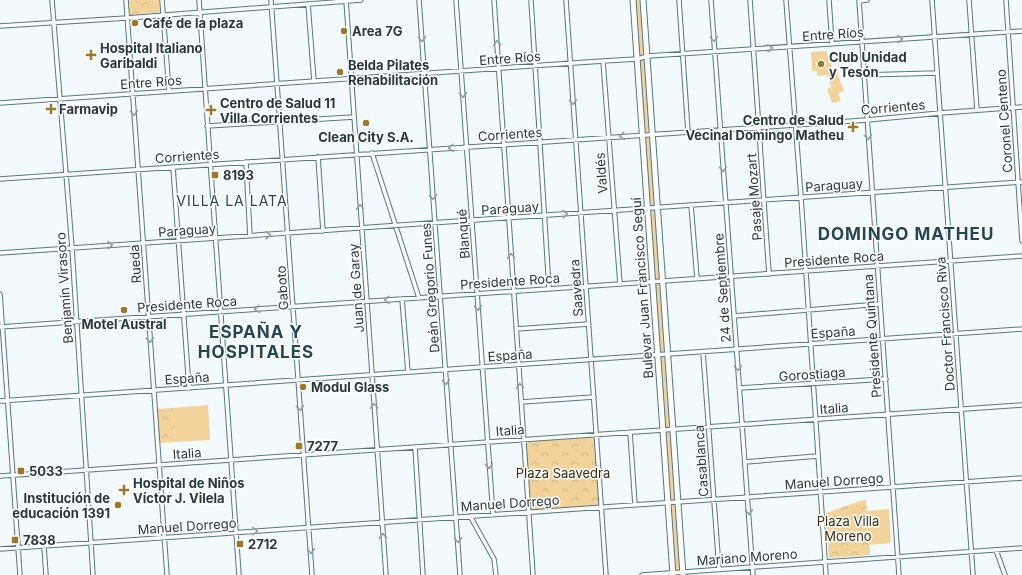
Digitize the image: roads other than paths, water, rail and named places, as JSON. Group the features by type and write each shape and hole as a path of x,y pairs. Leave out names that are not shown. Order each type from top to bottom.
{"main road":[{"name":"Bulevar Juan Francisco Seguí","path":"633,0 673,574"},
{"name":"Bulevar Juan Francisco Seguí","path":"644,0 683,573"}],"street":[{"name":"Benjamín Virasoro","path":"52,0 72,248 93,575"},
{"name":"Rueda","path":"126,0 167,575"},
{"path":"162,0 169,91"},
{"path":"199,0 239,575"},
{"name":"Gaboto","path":"271,0 312,575"},
{"path":"0,26 361,0"},
{"name":"Deán Gregorio Funes","path":"419,0 460,575"},
{"name":"Blanqué","path":"456,0 493,515"},
{"path":"494,0 533,575"},
{"path":"531,0 550,289"},
{"name":"Saavedra","path":"566,0 606,575"},
{"path":"679,0 688,132"},
{"name":"24 de Septiembre","path":"711,0 753,575"},
{"name":"Pasaje Mozart","path":"750,0 769,274"},
{"path":"786,0 801,198 826,575"},
{"path":"829,0 832,44"},
{"path":"859,0 868,0"},
{"name":"Presidente Quintana","path":"859,0 899,575"},
{"name":"Doctor Francisco Riva","path":"932,0 973,575"},
{"path":"969,0 977,110"},
{"name":"Coronel Centeno","path":"1006,0 1020,182 1022,241"},
{"name":"Juan de Garay","path":"346,1 386,575"},
{"path":"308,4 314,81"},
{"name":"Entre Ríos","path":"0,103 637,59 648,56 1022,31"},
{"name":"Valdés","path":"603,61 620,284"},
{"path":"864,75 937,72"},
{"name":"Corrientes","path":"0,178 867,120 1022,107"},
{"path":"207,126 280,120 354,117"},
{"path":"372,153 419,298"},
{"path":"318,157 323,231"},
{"path":"246,162 250,236"},
{"path":"173,167 189,388"},
{"name":"Paraguay","path":"0,253 1020,182"},
{"path":"691,205 697,278"},
{"name":"Presidente Roca","path":"1,327 1022,256"},
{"path":"0,294 1,327 8,400 20,575"},
{"path":"402,299 408,372"},
{"path":"734,316 880,304"},
{"path":"516,329 589,324"},
{"name":"España","path":"0,401 1022,329"},
{"name":"Casablanca","path":"703,352 719,569"},
{"name":"Gorostiaga","path":"739,388 886,379"},
{"path":"521,402 594,397"},
{"name":"Italia","path":"0,476 742,423 1022,405"},
{"path":"630,432 635,505"},
{"path":"415,447 423,575"},
{"path":"745,462 818,456"},
{"name":"Manuel Dorrego","path":"0,549 1022,478"},
{"path":"470,516 494,559 496,575"},
{"path":"44,546 46,575"},
{"name":"Mariano Moreno","path":"642,575 1022,548"},
{"path":"996,550 1005,575"}],"place":[{"name":"Café de la plaza","path":"135,23"},
{"name":"Area 7G","path":"344,31"},
{"name":"Hospital Italiano Garibaldi","path":"91,55"},
{"name":"Club Unidad y Tesón","path":"821,64"},
{"name":"Belda Pilates Rehabilitación","path":"340,72"},
{"name":"Farmavip","path":"51,109"},
{"name":"Centro de Salud 11 Villa Corrientes","path":"211,110"},
{"name":"Clean City S.A.","path":"366,123"},
{"name":"Centro de Salud Vecinal Domingo Matheu","path":"853,127"},
{"name":"8193","path":"215,175"},
{"name":"Motel Austral","path":"124,310"},
{"name":"Modul Glass","path":"303,387"},
{"name":"7277","path":"299,446"},
{"name":"5033","path":"21,471"},
{"name":"Hospital de Niños Víctor J. Vilela","path":"124,490"},
{"name":"Institución de educación 1391","path":"118,505"},
{"name":"7838","path":"15,540"},
{"name":"2712","path":"240,544"}],"district":[{"name":"VILLA LA LATA","path":"232,200"},
{"name":"DOMINGO MATHEU","path":"906,234"},
{"name":"ESPAÑA Y HOSPITALES","path":"256,342"}],"park label":[{"name":"Plaza Saavedra","path":"563,473"},
{"name":"Plaza Villa Moreno","path":"848,528"}]}
